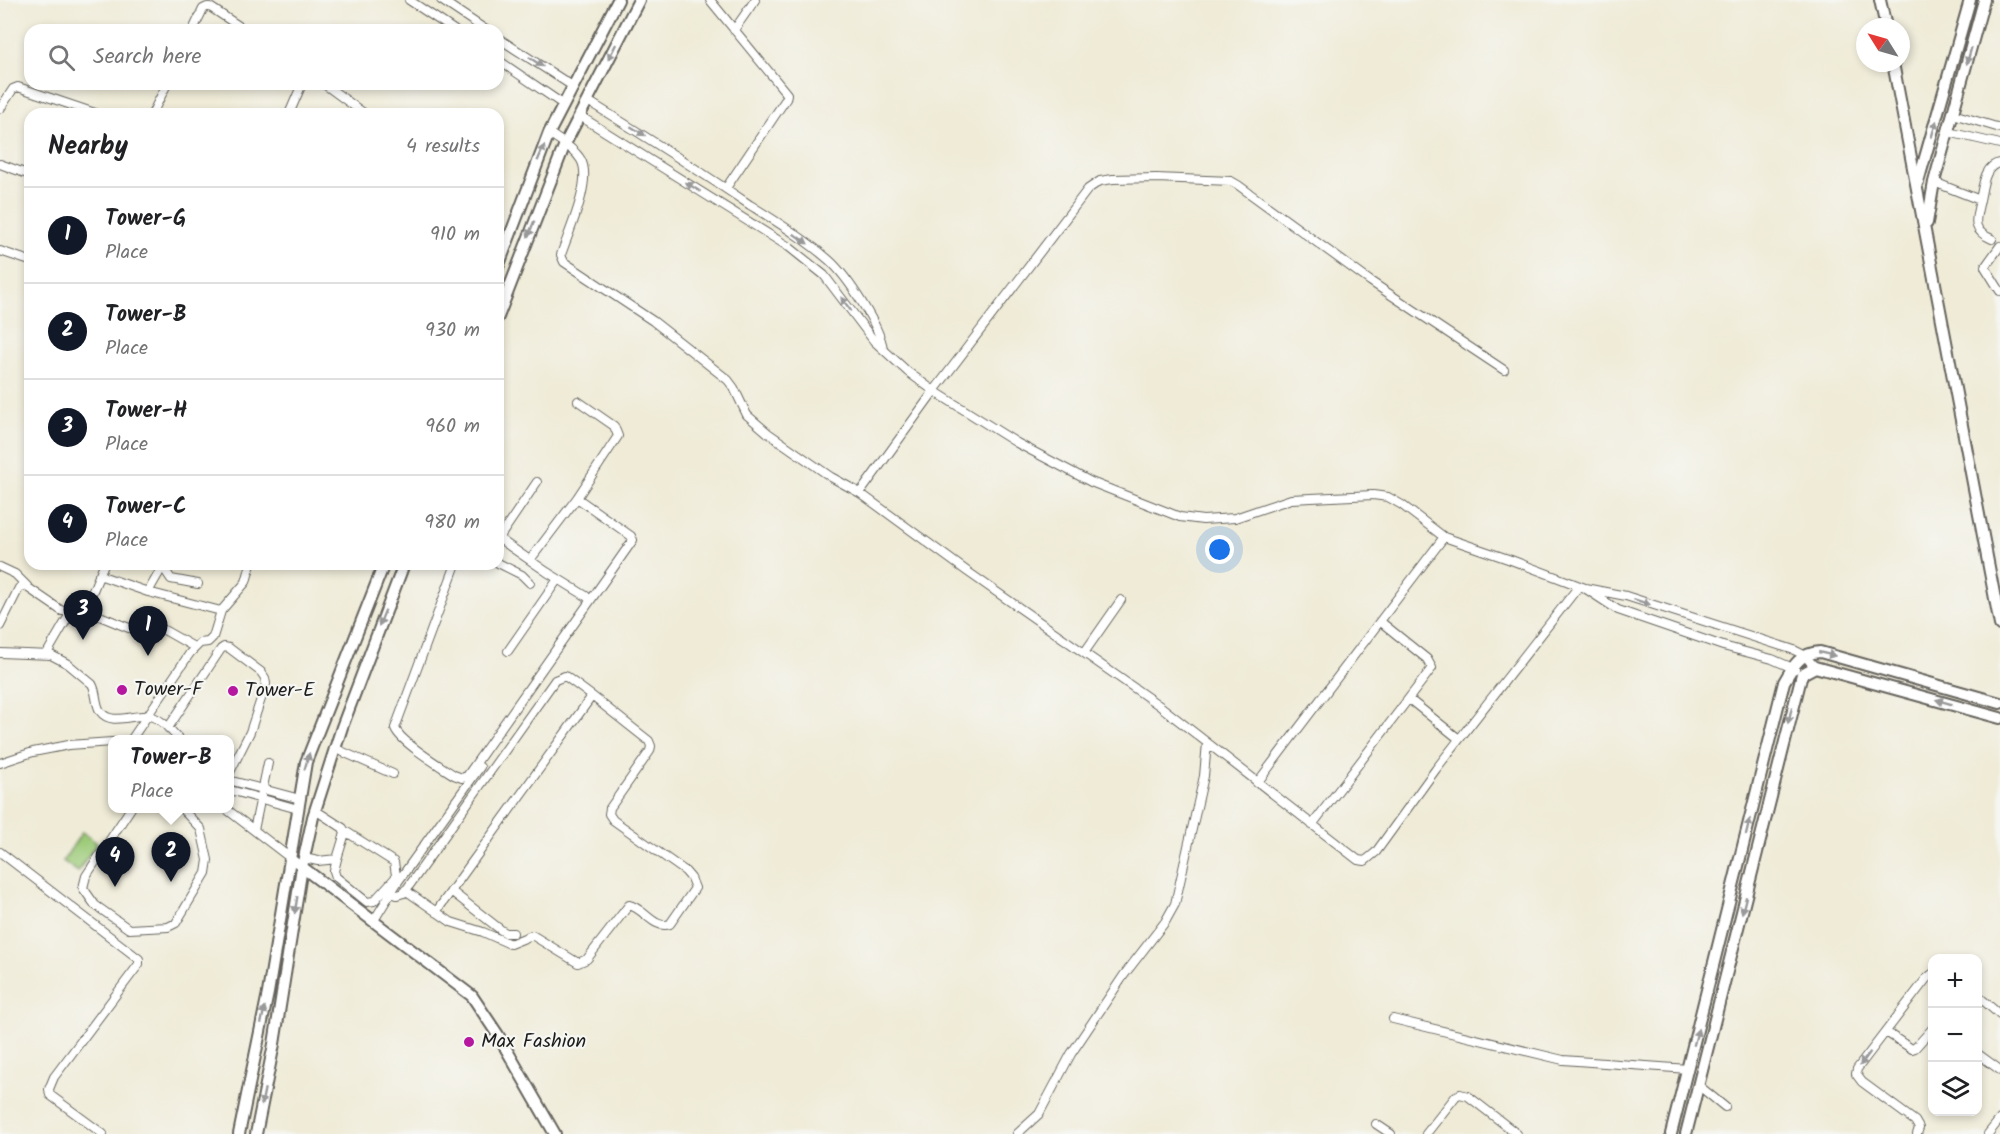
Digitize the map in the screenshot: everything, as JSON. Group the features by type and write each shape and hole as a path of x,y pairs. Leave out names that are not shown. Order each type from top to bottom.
{"street":[{"path":"409,0 445,24"},
{"path":"441,0 477,24"},
{"path":"504,251 549,133 618,0"},
{"path":"504,302 565,144 639,0"},
{"path":"710,0 788,96 726,188"},
{"path":"734,30 755,0"},
{"path":"1880,0 1884,18"},
{"path":"1917,185 1970,0"},
{"path":"1925,231 1934,182 1984,0"},
{"path":"196,24 203,9 207,7 236,24"},
{"path":"504,42 574,87"},
{"path":"504,64 564,105"},
{"path":"1895,72 2000,626"},
{"path":"0,109 13,89 18,87 24,89"},
{"path":"27,90 80,108"},
{"path":"155,108 164,90"},
{"path":"292,108 299,90"},
{"path":"332,90 354,108"},
{"path":"588,101 726,188 799,237 830,261 863,305 881,336 883,349"},
{"path":"1953,114 2000,128"},
{"path":"580,116 782,242 813,264 829,281 870,336 908,372 934,391 1017,443 1091,482 1180,517 1203,520 1235,518 1291,500 1374,495 1388,497 1444,537 1582,587 1611,592 1794,650 1804,655 1815,667 2000,718"},
{"path":"1948,132 2000,144"},
{"path":"549,133 581,159 585,176 583,190 561,255 564,262 653,321 728,380 747,415 756,424 831,477 860,493 968,572 1160,706 1358,860 1365,861 1376,852 1407,806 1459,739 1582,587"},
{"path":"1992,239 1977,230 1976,220 1988,171 1992,165 2000,163"},
{"path":"0,164 24,173"},
{"path":"860,493 934,391 1088,189 1100,181 1156,178 1232,182 1370,281 1504,370"},
{"path":"1934,182 1980,200"},
{"path":"2000,246 1985,267 2000,291"},
{"path":"0,251 24,259"},
{"path":"530,560 577,498 618,436 614,426 578,401"},
{"path":"504,531 537,482"},
{"path":"454,570 394,728 397,734 410,744 459,777 467,776 633,538 577,498"},
{"path":"1257,783 1444,537"},
{"path":"504,542 590,600"},
{"path":"504,566 522,575 530,583"},
{"path":"0,567 15,574 28,587 59,609 71,612 85,610 129,628 164,630 194,647"},
{"path":"85,610 101,570"},
{"path":"147,592 160,570"},
{"path":"165,570 168,576 174,580 198,584"},
{"path":"208,642 213,637 221,611 246,582 249,570"},
{"path":"239,1134 268,993 306,762 382,570"},
{"path":"256,1134 274,1044 303,862 315,810 334,748 371,645 402,570"},
{"path":"99,574 147,592 221,611"},
{"path":"508,651 558,579"},
{"path":"0,626 19,588 24,585 28,587"},
{"path":"1582,587 1618,610 1703,640 1772,659 1802,674"},
{"path":"1084,653 1121,600"},
{"path":"1654,623 1659,607"},
{"path":"46,655 71,612"},
{"path":"1312,825 1432,668 1430,663 1381,622"},
{"path":"1703,640 1704,630 1708,623"},
{"path":"1742,651 1748,636"},
{"path":"134,735 194,647 208,642 229,648 261,672 266,684 234,771"},
{"path":"168,728 224,647"},
{"path":"1671,1134 1784,682 1792,667 1804,655 1820,652 2000,703"},
{"path":"0,653 59,657 92,684 99,710 103,714 113,719 147,716 161,721 175,735"},
{"path":"1686,1134 1802,674 1815,667"},
{"path":"391,893 401,895 555,680 565,676 651,743 647,756 610,808 609,814 613,820 691,878 695,886 673,922 667,926 660,926 634,906 629,905 587,959 578,963 532,935 510,944 483,932 451,922 405,890"},
{"path":"436,912 592,696"},
{"path":"1409,699 1459,739"},
{"path":"0,763 33,752 69,745 108,742"},
{"path":"1017,1134 1039,1114 1071,1054 1124,975 1165,922 1175,904 1205,768 1207,743"},
{"path":"334,748 393,774"},
{"path":"254,830 268,763"},
{"path":"373,922 398,879 480,767"},
{"path":"234,782 263,789 299,804"},
{"path":"234,783 260,799 299,804"},
{"path":"315,810 394,862 398,879 406,884 405,890"},
{"path":"128,813 86,876 83,888 95,905 129,929 168,927 176,922 206,873 208,860 201,829 187,813"},
{"path":"232,813 289,857 303,862 373,922 472,996 498,1035 555,1134"},
{"path":"345,831 334,874 367,902 374,902 398,879"},
{"path":"0,852 139,959 139,964 54,1077 49,1089 50,1095 103,1134"},
{"path":"303,862 337,859"},
{"path":"451,891 501,930 513,933"},
{"path":"1917,1134 1919,1128 1915,1121 1862,1082 1856,1074 1857,1069 1928,977"},
{"path":"1982,1000 2000,1015"},
{"path":"1393,1020 1563,1060 1688,1069"},
{"path":"1886,1032 1912,1049 1928,1033"},
{"path":"1982,1057 2000,1070"},
{"path":"1698,1085 1725,1107"},
{"path":"1426,1134 1460,1094 1468,1096 1517,1134"},
{"path":"1988,1134 2000,1119"},
{"path":"1376,1124 1391,1134"}],"green space":[{"path":"82,832 97,843 78,872 63,861"}],"place":[{"name":"Tower-H","path":"83,640"},
{"name":"Tower-G","path":"148,656"},
{"name":"Tower-F","path":"122,690"},
{"name":"Tower-E","path":"233,691"},
{"name":"Tower-B","path":"171,882"},
{"name":"Tower-C","path":"115,887"},
{"name":"Max Fashion","path":"469,1042"}]}
